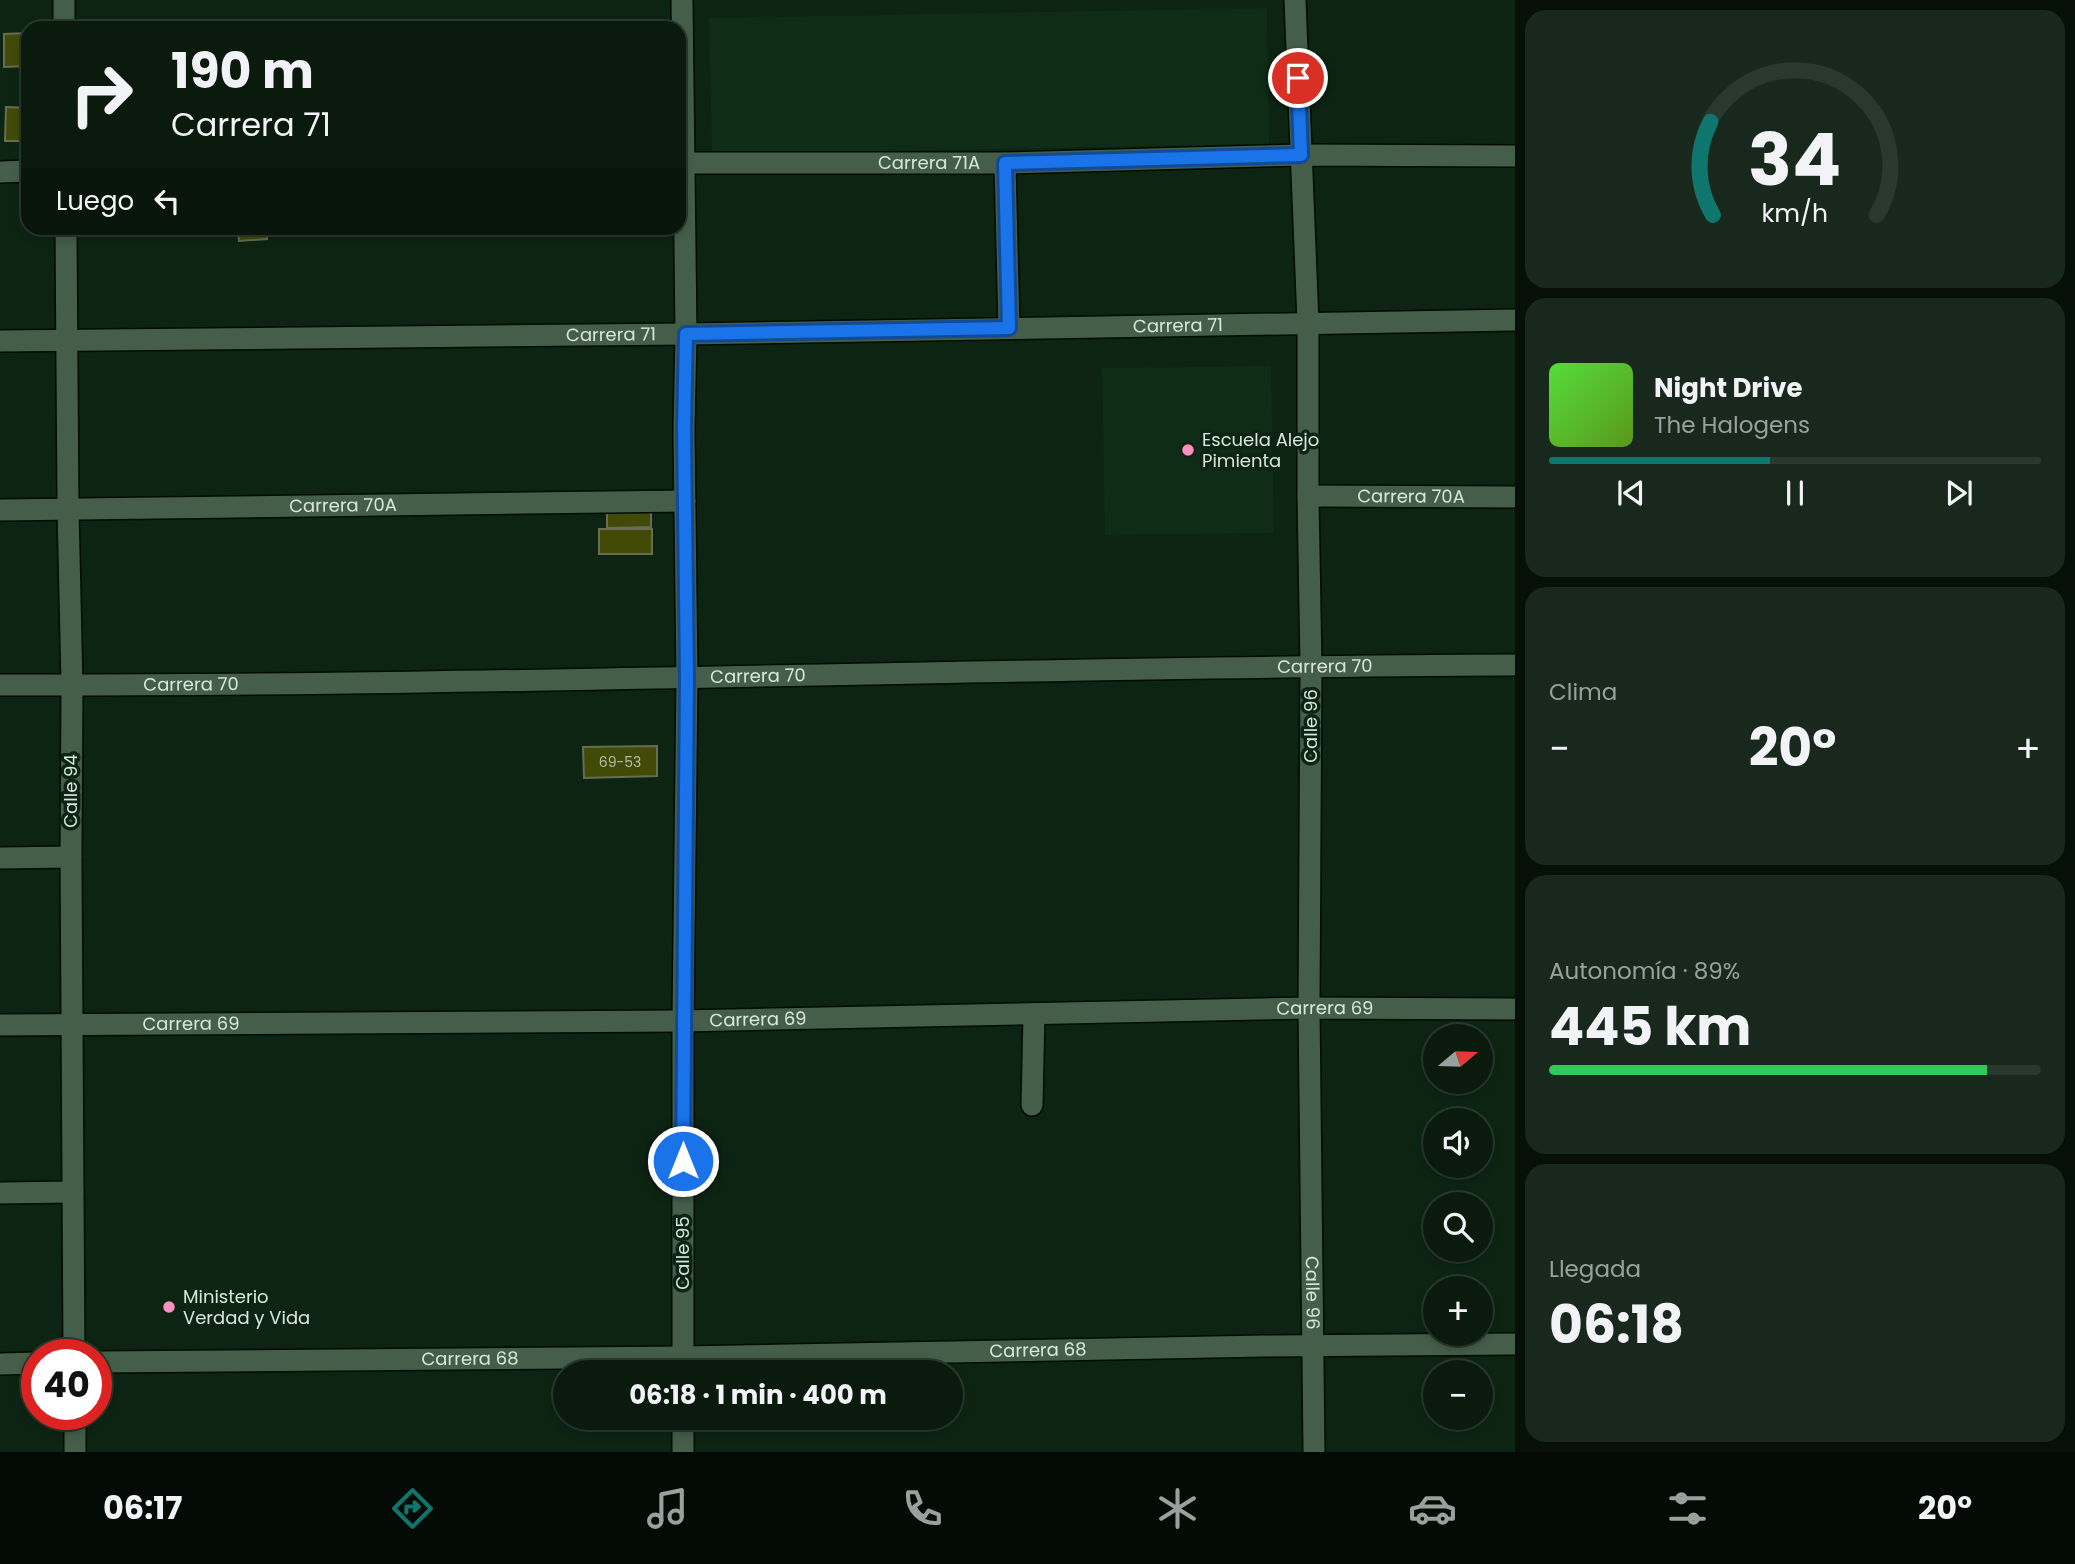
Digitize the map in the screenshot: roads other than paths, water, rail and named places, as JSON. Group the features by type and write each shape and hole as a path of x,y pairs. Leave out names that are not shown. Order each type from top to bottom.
{"street":[{"path":"64,0 64,21"},
{"name":"Calle 95","path":"682,0 682,21"},
{"name":"Calle 96","path":"1295,0 1308,322 1311,666 1309,1008 1314,1452"},
{"name":"Carrera 71A","path":"686,163 1005,163 1301,155 1515,156"},
{"path":"1005,163 1009,328"},
{"path":"0,172 21,171"},
{"name":"Calle 94","path":"66,235 72,685 74,1339"},
{"name":"Calle 95","path":"683,1360 687,678 684,235"},
{"name":"Carrera 71","path":"0,341 686,334 1515,320"},
{"name":"Carrera 70A","path":"1308,496 1515,496"},
{"name":"Carrera 70A","path":"0,510 685,501"},
{"name":"Carrera 70","path":"0,685 687,678 1311,666 1515,666"},
{"path":"0,858 71,857"},
{"name":"Carrera 69","path":"0,1025 683,1021 1309,1008 1515,1009"},
{"path":"1032,1105 1034,1014"},
{"path":"0,1193 73,1192"},
{"name":"Carrera 68","path":"823,1360 1313,1346 1515,1344"},
{"name":"Carrera 68","path":"112,1362 553,1364"},
{"path":"0,1364 21,1363"},
{"path":"75,1430 75,1452"},
{"path":"683,1430 683,1452"}],"place":[{"name":"Escuela Alejo Pimienta","path":"1188,450"},
{"name":"Ministerio Verdad y Vida","path":"169,1307"}]}
